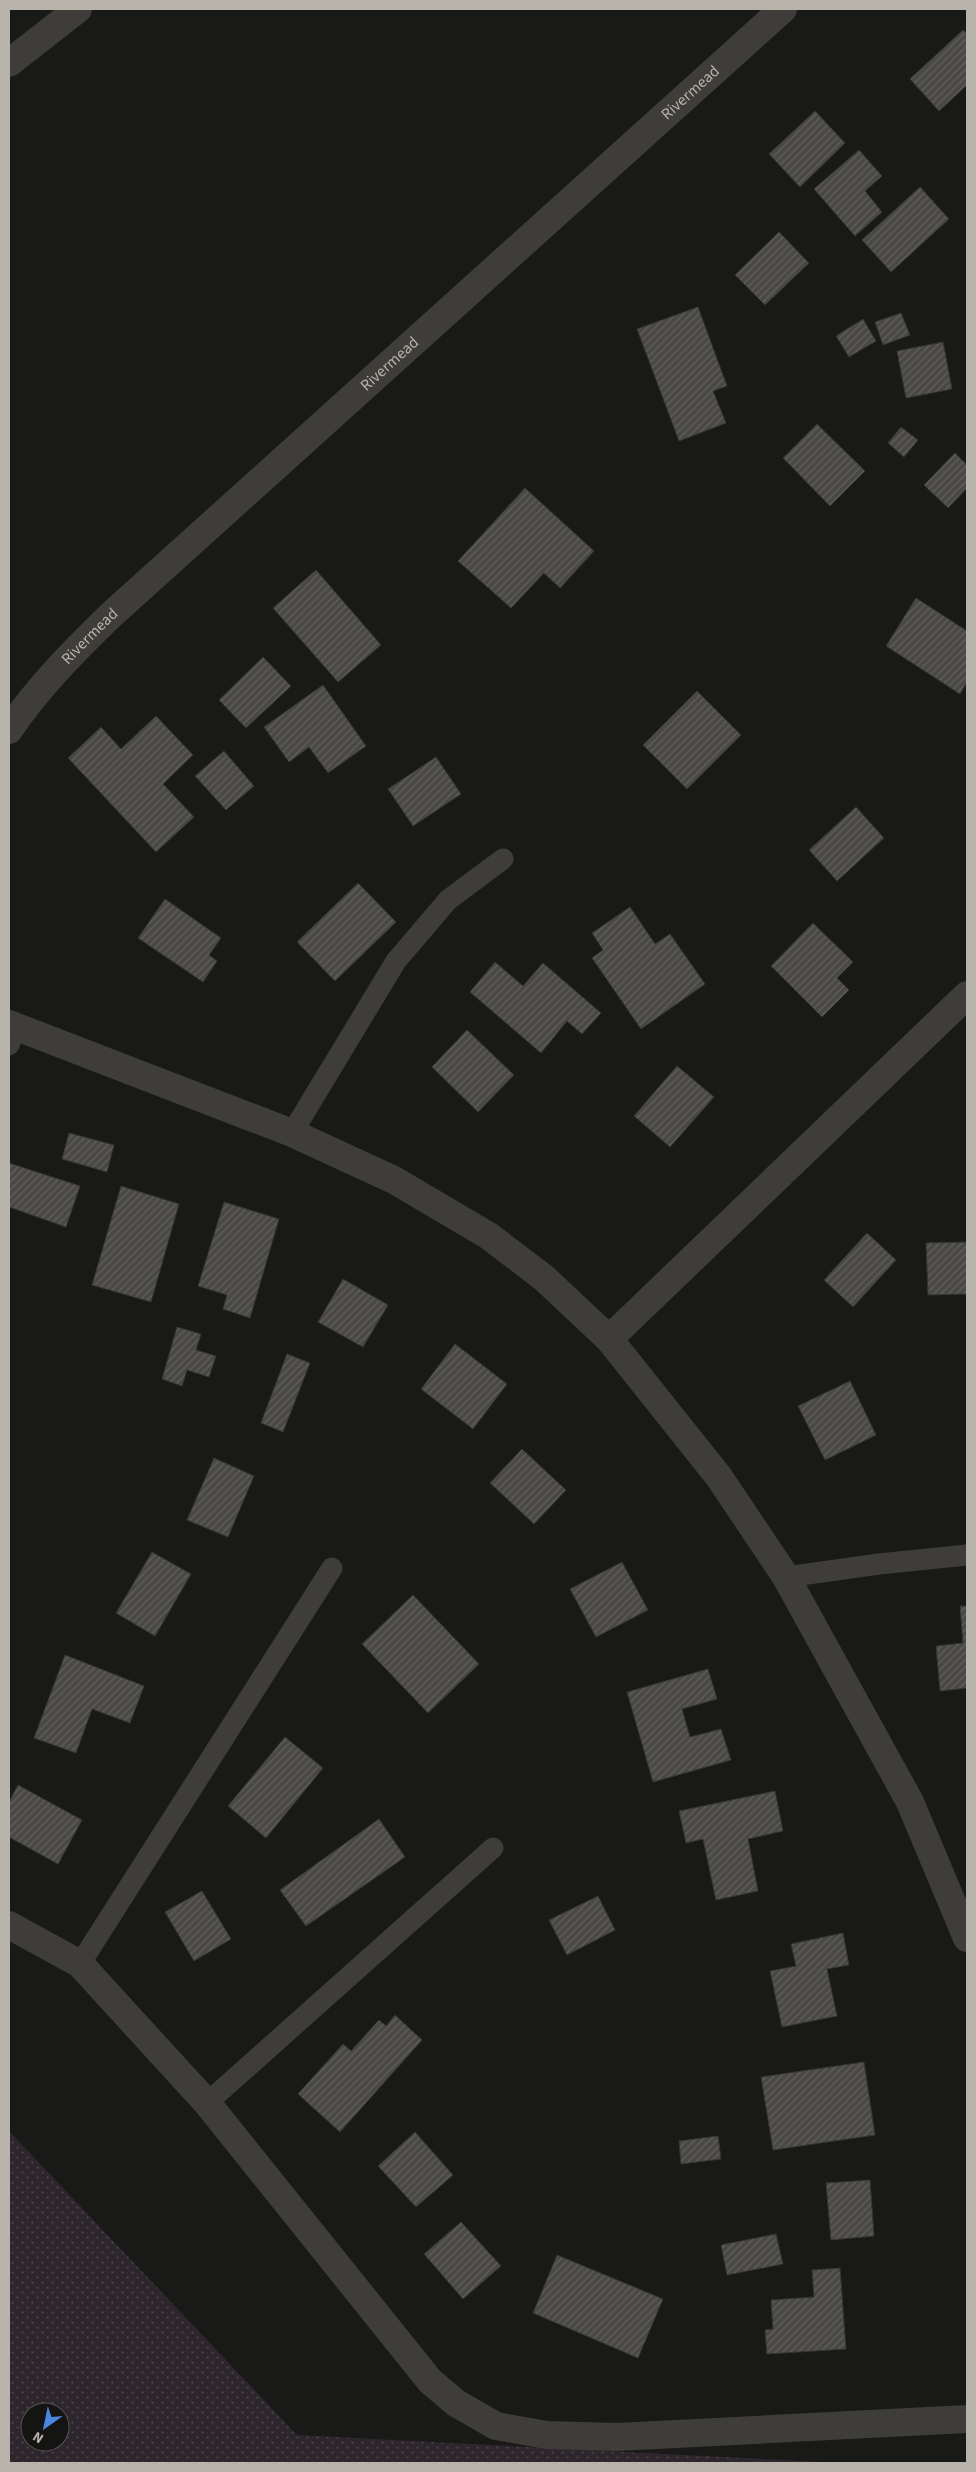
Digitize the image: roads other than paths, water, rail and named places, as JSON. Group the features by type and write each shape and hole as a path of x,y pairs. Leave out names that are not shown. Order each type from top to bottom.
{"street":[{"path":"9,63 78,9"},
{"name":"Rivermead","path":"9,730 23,709 64,660 111,615 783,9"},
{"path":"609,1339 967,995"},
{"path":"11,1032 292,1133 394,1180 489,1236 544,1278 609,1339 719,1477 786,1577 910,1802 967,1938"},
{"path":"9,1925 80,1964 207,2103 430,2381 456,2403 496,2426 547,2435 617,2437 967,2419"}],"lane":[{"path":"292,1133 396,961 448,900 503,859"},
{"path":"786,1577 879,1564 967,1555"},
{"path":"80,1964 332,1568"},
{"path":"207,2103 493,1848"}]}
